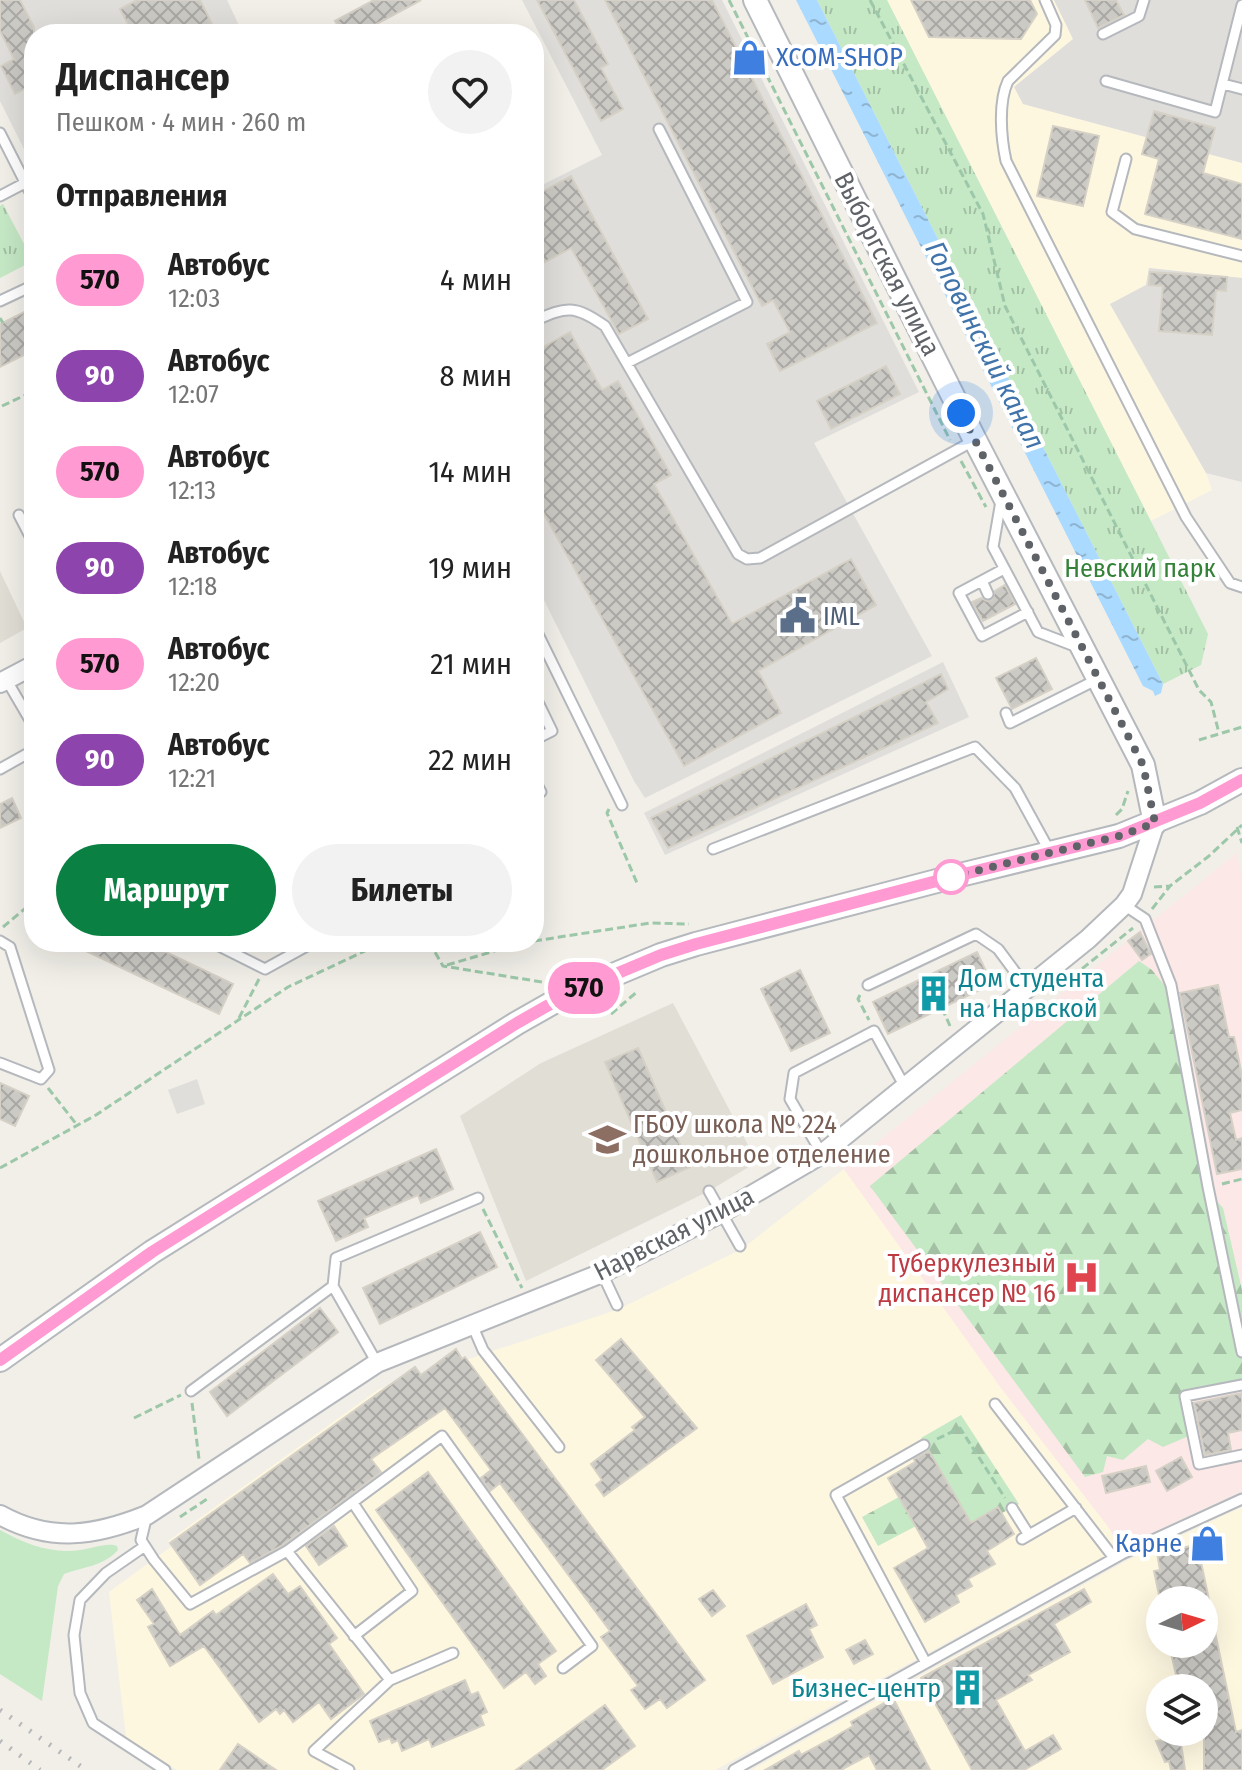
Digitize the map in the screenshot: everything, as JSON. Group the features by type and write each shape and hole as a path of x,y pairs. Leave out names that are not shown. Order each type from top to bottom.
{"street":[{"name":"Выборгская улица","path":"755,0 965,445 1002,493 1143,765 1155,823"},
{"path":"3,681 24,670"},
{"path":"0,1360 152,1252 561,998 661,955 756,927 1119,836 1200,803 1242,780"},
{"name":"Нарвская улица","path":"0,1515 21,1526 46,1533 72,1534 122,1525 147,1515 377,1363 602,1273 721,1213 822,1154 1088,939 1124,905 1136,885 1155,823"}],"lane":[{"path":"1045,0 1056,25 1055,35 1008,81 1004,91 1006,161 1186,517 1230,583 1242,587"},
{"path":"1103,34 1139,16 1144,0"},
{"path":"1106,81 1215,112 1242,5"},
{"path":"1223,84 1242,89"},
{"path":"627,363 747,302 659,129"},
{"path":"0,133 24,177"},
{"path":"1126,159 1112,212 1135,229 1242,256"},
{"path":"0,196 24,191"},
{"path":"0,301 24,290"},
{"path":"544,316 562,308 585,312 605,326 738,554 747,559 760,558 965,445"},
{"path":"1002,493 993,547 1004,569 1038,632 1083,650"},
{"path":"19,515 24,525"},
{"path":"1004,569 959,593 982,636 1028,612"},
{"path":"982,581 988,594"},
{"path":"998,613 1004,625"},
{"path":"544,654 622,805"},
{"path":"1006,713 1010,723 1098,679"},
{"path":"3,681 24,712"},
{"path":"544,715 552,731 544,735"},
{"path":"713,849 975,747 1015,788 1051,853"},
{"path":"0,769 24,756"},
{"path":"1124,905 1145,919 1171,985 1242,1352"},
{"path":"868,985 976,934 998,949 1027,988"},
{"path":"0,941 10,947 49,1070 41,1079 0,1063"},
{"path":"231,952 265,969 296,952"},
{"path":"822,1154 790,1099 794,1073 874,1031 905,1087"},
{"path":"709,1191 740,1246"},
{"path":"377,1363 333,1286 336,1258 478,1198"},
{"path":"602,1273 617,1305"},
{"path":"191,1391 333,1286"},
{"path":"473,1327 483,1350 559,1447"},
{"path":"1242,1385 1185,1396 1199,1464 1242,1455"},
{"path":"995,1404 1114,1558"},
{"path":"147,1515 141,1540 190,1604 287,1551 442,1436 592,1646 563,1668"},
{"path":"924,1445 836,1495 926,1663"},
{"path":"734,1770 1106,1567 1114,1558 1242,1499"},
{"path":"353,1503 412,1591 354,1636"},
{"path":"1012,1508 1025,1537 1076,1508"},
{"path":"145,1546 106,1573 80,1600 74,1635 80,1693 93,1723 165,1770"},
{"path":"287,1551 390,1680"},
{"path":"349,1770 314,1751 390,1680 453,1653"}],"path":[{"path":"729,0 965,445"},
{"path":"870,0 983,214 1005,306 1199,690 1211,702 1219,733"},
{"path":"2,406 24,396"},
{"path":"1199,740 1242,727"},
{"path":"607,813 637,883"},
{"path":"1237,827 1242,843"},
{"path":"0,930 24,910"},
{"path":"544,939 650,923 701,924"},
{"path":"0,1168 77,1125 288,987 363,952"},
{"path":"435,952 443,966"},
{"path":"443,966 491,952"},
{"path":"443,966 555,984"},
{"path":"237,1022 265,969"},
{"path":"611,1014 638,991"},
{"path":"858,999 874,1031"},
{"path":"942,1008 952,1030"},
{"path":"41,1079 77,1125"},
{"path":"1208,1187 1242,1179"},
{"path":"478,1198 524,1293"},
{"path":"134,1418 191,1391 199,1465"},
{"path":"924,1445 960,1428 1012,1508"}],"shaded area":[{"path":"0,0 227,0 238,24 24,24 24,149 0,101"},
{"path":"522,0 722,0 919,392 814,443 932,656 645,798 544,600 544,184 602,155 544,43 544,24 534,24"},
{"path":"887,0 1054,0 1073,39 1015,87 1023,104 1242,163 1242,278 1149,268 1146,285 1110,304 1206,473 1212,490 1151,521"},
{"path":"1054,0 1242,0 1242,163 1023,104 1014,87 1073,39"},
{"path":"1149,268 1242,278 1242,482 1206,473 1110,304 1146,285"},
{"path":"0,571 24,622 24,630 0,643"},
{"path":"943,662 969,717 665,855 644,813"},
{"name":"Туберкулезный диспансер № 16","path":"1237,853 1242,878 1242,1491 1119,1548 1110,1529 1001,1388 844,1169"},
{"name":"ГБОУ школа № 224 дошкольное отделение","path":"673,1003 757,1162 709,1191 526,1281 460,1116 541,1063"},
{"path":"197,1079 205,1104 177,1114 168,1090"},
{"path":"844,1169 1003,1390 1110,1529 1119,1548 715,1770 177,1770 126,1737 109,1592 172,1546 168,1541 379,1389 619,1309 742,1249"},
{"path":"1242,1507 1242,1770 751,1770 1126,1561"}],"green space":[{"name":"Невский парк","path":"817,0 887,0 1208,634 1201,665 1163,684"},
{"path":"3,204 24,244 24,266 0,278 0,206"},
{"name":"Туберкулезный диспансер № 16","path":"1139,961 1152,970 1165,986 1208,1191 1223,1208 1242,1290 1242,1383 1191,1395 1196,1433 1163,1447 1148,1439 1123,1460 1107,1456 1103,1472 1085,1477 870,1186"},
{"path":"961,1415 1019,1504 1002,1513 998,1508 971,1523 921,1438"},
{"path":"899,1497 916,1526 878,1546 862,1517"},
{"path":"0,1530 29,1544 49,1549 69,1551 109,1545 117,1546 118,1550 100,1563 64,1574 58,1586 42,1701 0,1674"}],"water":[{"name":"Головинский канал","path":"796,0 817,0 1163,684 1161,693 1155,696 1153,691 1143,686"}],"building":[{"path":"0,0 20,0 32,24 24,24 24,89 15,94 1,66 14,59 0,31"},
{"path":"137,0 200,0 212,24 128,24 120,9"},
{"path":"374,0 421,0 377,24 337,24 335,21"},
{"path":"537,0 574,0 608,64 601,68 623,109 601,121"},
{"path":"605,0 712,0 877,323 780,371 767,344 790,332 773,300 762,306"},
{"path":"911,0 1030,0 1037,14 1021,39 929,37"},
{"path":"1085,0 1116,0 1124,15 1098,28"},
{"path":"1154,111 1215,128 1203,173 1242,184 1242,239 1145,214 1159,159 1142,154"},
{"path":"1053,126 1099,136 1083,206 1037,196"},
{"path":"571,176 648,319 619,334 571,248 544,263 544,191"},
{"path":"1150,272 1227,277 1226,291 1216,290 1212,335 1159,331 1163,286 1149,285"},
{"path":"24,312 24,355 0,367 0,324"},
{"path":"570,332 602,390 618,381 671,475 654,484 732,624 851,559 876,605 758,671 781,713 684,766 544,514 544,346"},
{"path":"886,366 900,394 831,429 817,401"},
{"path":"1005,585 1015,604 983,621 972,602 981,598 992,600 995,591"},
{"path":"1036,658 1052,689 1012,709 996,678"},
{"path":"941,674 948,689 926,702 938,723 668,848 651,818"},
{"path":"12,798 21,818 0,828 0,804"},
{"path":"1140,932 1151,954 1142,960 1128,941"},
{"path":"88,952 166,952 233,984 219,1014"},
{"name":"Дом студента на Нарвской","path":"977,952 992,984 888,1034 873,1002"},
{"path":"800,970 830,1033 791,1051 761,989"},
{"path":"1218,985 1229,1037 1234,1037 1242,1075 1242,1110 1230,1113 1236,1140 1242,1138 1242,1169 1217,1174 1180,993"},
{"path":"638,1048 690,1167 657,1182 605,1062"},
{"path":"0,1083 29,1096 15,1126 0,1119"},
{"path":"436,1149 453,1189 421,1203 418,1195 364,1218 368,1227 336,1241 318,1201"},
{"path":"480,1232 497,1267 380,1324 363,1288"},
{"path":"320,1308 338,1332 227,1416 210,1392"},
{"path":"621,1339 697,1428 604,1496 596,1485 602,1480 591,1464 635,1430 632,1427 645,1417 596,1360"},
{"path":"456,1349 705,1680 667,1708 660,1699 645,1709 631,1690 638,1686 601,1637 610,1631 500,1483 490,1491 481,1478 491,1470 445,1408 371,1459 381,1472 283,1545 250,1563 243,1554 200,1585 170,1543 415,1367 421,1375"},
{"path":"1242,1393 1242,1430 1228,1433 1231,1450 1205,1455 1194,1403"},
{"path":"929,1451 971,1523 998,1507 1014,1534 987,1551 995,1564 968,1579 972,1586 956,1595 959,1602 925,1622 894,1568 928,1548 888,1478"},
{"path":"1181,1457 1192,1477 1167,1491 1156,1471"},
{"path":"1146,1466 1150,1482 1106,1493 1102,1476"},
{"path":"428,1472 556,1651 538,1664 546,1676 535,1684 526,1672 504,1688 376,1510"},
{"path":"334,1526 347,1546 319,1565 306,1546"},
{"path":"1210,1542 1214,1559 1201,1562 1206,1586 1157,1586 1154,1571 1160,1570 1157,1553"},
{"path":"273,1574 288,1594 300,1586 337,1638 329,1644 364,1694 331,1719 319,1702 293,1722 284,1710 280,1714 276,1709 259,1722 204,1646 170,1666 148,1627 154,1624 137,1600 152,1589 180,1635 213,1611 216,1615"},
{"name":"Бизнес-центр","path":"1084,1589 1091,1602 1054,1624 1070,1652 1028,1675 1032,1680 996,1700 1025,1751 1053,1735 1061,1749 1024,1770 972,1770 921,1678"},
{"path":"713,1590 725,1606 712,1616 699,1599"},
{"path":"806,1604 817,1625 809,1629 823,1657 773,1684 747,1636"},
{"path":"865,1640 873,1654 854,1664 846,1650"},
{"path":"1218,1646 1236,1732 1242,1730 1242,1770 1204,1770 1204,1746 1218,1746 1218,1674 1176,1674 1172,1658 1218,1658"},
{"path":"465,1680 471,1695 478,1692 487,1712 480,1715 484,1725 432,1747 429,1739 402,1751 398,1740 392,1743 390,1738 379,1742 370,1721"},
{"path":"893,1698 930,1770 877,1770 869,1755 841,1770 765,1770 799,1751 801,1755 829,1740 853,1726 851,1722"},
{"path":"605,1705 635,1746 602,1770 516,1770"},
{"path":"238,1744 276,1770 220,1770"},
{"path":"1158,1746 1181,1746 1185,1770 1171,1770 1169,1761 1165,1762"}],"railway":[{"path":"0,1710 86,1770"},
{"path":"0,1741 40,1770"}],"bus line":[{"name":"570","path":"0,1360 152,1252 561,998 661,955 696,944 1119,836 1200,803 1242,780"}],"place":[{"name":"XCOM-SHOP","path":"750,57"},
{"name":"IML","path":"797,616"},
{"name":"Дом студента на Нарвской","path":"933,993"},
{"name":"ГБОУ школа № 224 дошкольное отделение","path":"607,1139"},
{"name":"Туберкулезный диспансер № 16","path":"1082,1278"},
{"name":"Карне","path":"1208,1543"},
{"name":"Бизнес-центр","path":"967,1688"}],"route":[{"path":"951,877 1119,836 1155,823 1143,765 961,413"}]}
